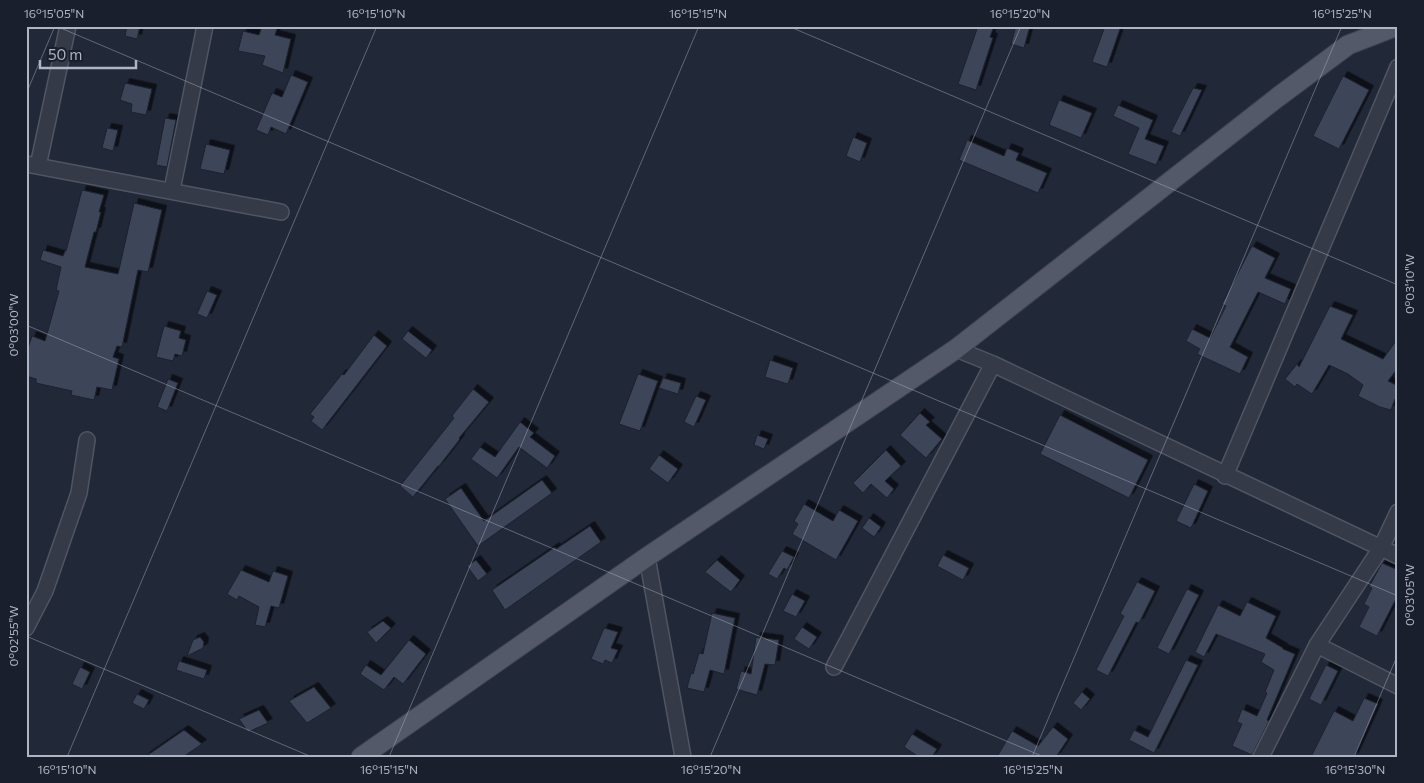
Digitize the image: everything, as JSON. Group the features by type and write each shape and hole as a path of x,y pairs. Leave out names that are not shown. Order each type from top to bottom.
{"main road":[{"path":"361,757 647,557 956,349 1278,97 1348,45 1397,26"}],"street":[{"path":"68,26 32,165 281,212"},
{"path":"172,190 205,26"},
{"path":"1225,476 1398,67"},
{"path":"956,349 993,364 1225,476 1398,556"},
{"path":"834,667 993,364"},
{"path":"26,628 45,591 78,493 87,440"},
{"path":"1261,757 1317,645 1380,548 1398,512"},
{"path":"647,557 684,757"},
{"path":"1317,645 1398,686"}],"building":[{"path":"127,26 140,26 137,39 125,36"},
{"path":"262,26 278,26 275,35 291,39 283,73 262,65 265,56 238,51 243,31 259,35"},
{"path":"978,26 994,26 990,37 993,38 976,90 958,84"},
{"path":"1016,26 1030,26 1024,48 1011,44"},
{"path":"1105,26 1121,26 1107,67 1092,62"},
{"path":"291,75 308,82 286,134 271,127 268,135 256,130 272,93 282,97"},
{"path":"1343,76 1369,90 1339,149 1313,136"},
{"path":"125,83 152,89 146,115 131,112 132,104 120,100"},
{"path":"1193,88 1202,90 1180,136 1171,132"},
{"path":"1059,100 1092,113 1081,138 1049,125"},
{"path":"1118,105 1153,120 1145,139 1164,146 1156,165 1128,154 1139,128 1113,116"},
{"path":"165,118 176,120 167,167 156,165"},
{"path":"107,128 118,130 113,151 102,148"},
{"path":"853,137 867,143 860,162 846,156"},
{"path":"967,140 1004,156 1007,148 1019,153 1016,160 1047,173 1038,193 959,160"},
{"path":"206,144 230,150 224,174 200,169"},
{"path":"82,190 104,195 96,232 94,232 85,267 118,274 134,203 162,210 148,272 138,270 122,347 117,346 113,357 119,359 112,390 97,387 94,400 71,395 72,391 36,383 36,379 26,376 26,354 32,336 45,341 59,291 56,290 61,267 40,260 43,250 63,256"},
{"path":"1252,246 1275,258 1265,278 1291,289 1285,304 1258,292 1230,347 1248,357 1240,374 1197,354 1200,349 1186,341 1192,329 1210,338 1226,306 1222,304"},
{"path":"207,291 217,295 207,318 197,314"},
{"path":"1330,306 1353,315 1341,339 1383,359 1398,338 1398,368 1388,381 1398,386 1398,400 1395,399 1391,410 1380,407 1358,396 1363,385 1348,374 1329,365 1312,394 1297,384 1295,387 1285,379 1297,364 1299,367"},
{"path":"164,326 181,331 179,338 186,340 182,356 175,354 173,361 156,357"},
{"path":"408,331 432,350 426,358 402,339"},
{"path":"374,335 387,346 322,430 311,421 314,417 310,414 342,374 344,375"},
{"path":"770,360 793,368 788,384 765,377"},
{"path":"638,374 658,381 640,431 619,424"},
{"path":"663,378 681,383 678,394 659,388"},
{"path":"168,379 178,383 167,411 157,407"},
{"path":"473,389 489,402 413,497 400,486 454,418 452,416"},
{"path":"696,396 706,400 694,427 684,422"},
{"path":"920,413 930,422 926,425 942,439 926,458 900,435"},
{"path":"1060,415 1148,460 1129,498 1040,454"},
{"path":"520,422 534,433 530,437 555,456 547,468 519,447 497,478 471,459 480,447 495,457"},
{"path":"757,435 768,439 764,449 754,445"},
{"path":"886,450 901,466 885,481 894,489 887,498 871,484 863,493 853,483"},
{"path":"659,455 678,469 668,483 649,469"},
{"path":"542,480 552,493 478,546 445,499 461,488 484,521"},
{"path":"1194,484 1208,491 1191,528 1176,521"},
{"path":"804,504 833,521 839,510 858,521 836,560 792,534 798,524 794,521"},
{"path":"869,518 881,527 874,537 862,528"},
{"path":"590,526 601,542 505,610 492,590 555,547 556,549"},
{"path":"782,551 794,557 787,570 784,568 777,579 768,574"},
{"path":"943,555 969,568 963,580 937,566"},
{"path":"476,560 487,574 478,581 467,566"},
{"path":"717,560 740,580 731,592 705,572"},
{"path":"1382,563 1398,570 1398,595 1377,636 1359,627 1369,607 1364,604 1372,588 1369,587"},
{"path":"241,570 269,582 273,571 288,576 279,608 271,606 265,627 255,625 259,607 239,596 237,600 227,594"},
{"path":"1137,582 1155,591 1139,623 1136,622 1108,676 1096,670 1124,616 1120,614"},
{"path":"1187,589 1199,595 1169,654 1157,648"},
{"path":"792,594 805,601 796,617 783,611"},
{"path":"1247,602 1276,616 1266,638 1295,654 1267,720 1269,721 1252,755 1232,746 1242,724 1237,722 1242,709 1257,716 1274,670 1261,662 1265,654 1216,634 1204,657 1195,652 1218,605 1240,616"},
{"path":"712,613 735,618 724,674 710,670 704,692 687,688 699,653 703,654"},
{"path":"383,621 391,628 376,643 367,632"},
{"path":"802,627 817,637 809,649 794,639"},
{"path":"604,628 618,632 611,648 618,650 612,663 605,660 603,664 591,659"},
{"path":"200,637 204,642 203,648 187,656 193,640"},
{"path":"756,637 779,640 775,665 765,664 757,695 736,689 741,671 751,674"},
{"path":"409,640 426,654 403,684 394,677 384,690 360,674 366,665 381,675"},
{"path":"1186,660 1198,665 1154,753 1129,740 1134,730 1148,737"},
{"path":"179,661 207,670 204,679 176,670"},
{"path":"1326,665 1338,671 1321,705 1309,699"},
{"path":"80,667 90,672 82,689 72,684"},
{"path":"314,687 331,708 307,723 289,701"},
{"path":"1082,692 1090,699 1081,710 1073,703"},
{"path":"137,694 149,700 144,709 132,703"},
{"path":"1364,698 1378,704 1354,757 1311,757 1334,711 1353,721"},
{"path":"259,710 268,723 248,732 239,719"},
{"path":"1053,727 1068,739 1056,757 997,757 1012,731 1038,746"},
{"path":"184,730 202,744 183,757 145,757"},
{"path":"912,734 937,749 932,757 919,757 904,747"}]}
